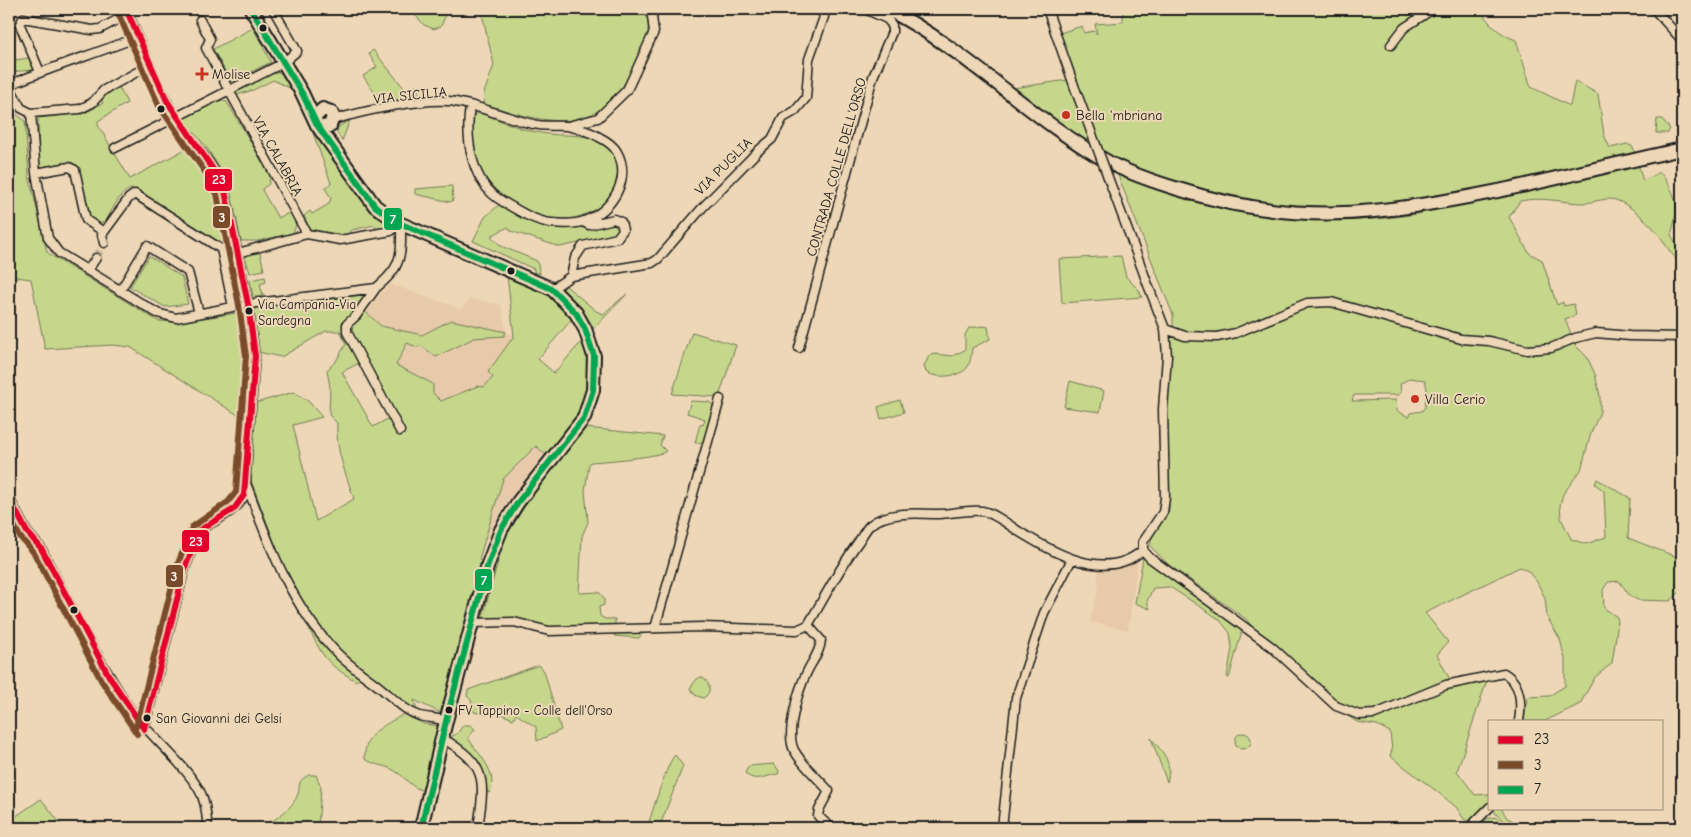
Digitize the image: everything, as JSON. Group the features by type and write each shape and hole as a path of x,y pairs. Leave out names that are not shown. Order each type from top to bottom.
{"main road":[{"path":"252,9 282,63 302,93 325,119 337,151 368,197 392,217 417,232 552,289 576,313 585,329 594,356 593,390 587,412 577,429 518,502 501,530 488,564 446,721 421,828"},
{"path":"887,9 906,18 952,48 1069,138 1111,163 1169,187 1236,205 1310,212 1373,211 1448,200 1682,150"},
{"path":"392,217 399,218 485,256 504,268"}],"street":[{"path":"116,148 174,116 282,63 297,51 273,9"},
{"path":"568,126 598,118 627,90 654,32 651,9"},
{"name":"VIA PUGLIA","path":"552,289 571,276 652,262 658,259 703,207 772,139 783,118 795,111 806,98 809,59 824,16 821,9"},
{"name":"CONTRADA COLLE DELL'ORSO","path":"799,348 873,77 892,32 892,25 887,20 865,9"},
{"path":"1047,9 1165,329 1167,356 1163,409 1165,498 1163,512 1143,542 1143,550 1150,558 1270,646 1336,706 1359,715 1376,714 1446,685 1504,672 1514,679 1519,692 1519,720"},
{"path":"1392,45 1404,28 1433,9"},
{"path":"1654,9 1682,40"},
{"path":"40,72 20,25 23,18 92,30 100,29 127,12 174,116 219,176 225,191 248,304 255,356 246,464 247,486 286,582 316,630 337,653 401,706 422,717 430,716 446,721"},
{"name":"VIA CALABRIA","path":"200,20 210,39 206,48 307,234"},
{"path":"138,37 71,63 40,72 14,83 11,89 21,108 31,113 80,109 92,102 104,90 150,65"},
{"name":"VIA SICILIA","path":"325,119 417,104 448,101 535,125 568,126 600,137 616,150 622,165 621,185 612,202 596,216 583,222"},
{"path":"470,106 467,135 469,147 483,180 496,197 516,210 548,223 583,222 589,225 614,219 621,222 622,230 617,238 583,246 575,258 571,276"},
{"path":"31,113 36,172 48,238 59,253 156,314 176,318 233,306 376,288"},
{"path":"36,172 69,167 75,170 86,220 104,232"},
{"path":"104,243 102,235 134,194 221,249 233,306"},
{"path":"238,253 307,234 340,240 380,234 391,231 393,228 392,217"},
{"path":"392,217 401,240"},
{"path":"400,432 347,332 347,324 356,316 376,288 391,276 398,264 401,240 406,230 417,232"},
{"path":"120,290 147,246 188,272 199,313"},
{"path":"88,270 96,258"},
{"path":"1165,329 1185,336 1217,337 1236,333 1307,303 1332,302 1461,339 1489,341 1527,350 1550,348 1575,338 1596,333 1682,337"},
{"path":"656,628 720,399"},
{"path":"144,729 185,568 200,530 225,516 237,506 247,486"},
{"path":"9,498 27,532 41,548 109,676 144,729 198,788 204,803 208,828"},
{"path":"472,623 514,622 549,631 745,628 788,631 808,625 852,550 870,526 885,518 913,513 942,515 983,512 1002,520 1043,546 1072,559 1105,566 1135,557 1143,550"},
{"path":"1002,828 1016,698 1044,613 1072,559"},
{"path":"808,625 821,640 820,649 807,672 799,695 791,740 795,752 829,791 819,810 818,816 831,828"},
{"path":"442,738 467,755 483,781 483,800 478,828"},
{"path":"1469,828 1488,809"}],"shaded area":[{"path":"390,284 461,309 470,299 501,305 506,332 514,336 488,372 493,377 484,387 441,401 433,393 432,384 396,365 408,343 416,347 421,346 436,357 474,338 504,336 451,320 422,335 381,326 365,311"},
{"path":"537,446 546,456 493,539 486,529 503,479"},
{"path":"1138,559 1128,630 1090,622 1098,590 1098,568 1113,567"}],"green space":[{"path":"410,9 448,9 441,26 434,29 424,25"},
{"path":"453,9 645,9 648,29 637,60 623,86 608,104 591,115 573,120 553,120 532,117 483,104 484,93 494,65 482,14"},
{"path":"1123,9 1479,9 1495,28 1504,35 1516,40 1531,87 1570,106 1575,81 1598,94 1604,135 1610,148 1627,144 1633,147 1643,181 1660,172 1671,189 1676,202 1676,209 1671,235 1682,253 1682,263 1670,252 1647,221 1632,209 1616,200 1605,199 1585,203 1545,199 1520,201 1509,217 1529,253 1542,260 1557,305 1563,302 1564,306 1574,304 1576,315 1565,319 1576,346 1587,357 1595,374 1600,396 1600,412 1591,433 1581,470 1563,494 1560,505 1561,518 1571,539 1586,544 1606,537 1604,491 1595,484 1597,479 1630,498 1628,538 1682,559 1682,590 1670,601 1638,600 1630,596 1619,581 1608,582 1603,590 1604,608 1617,617 1618,622 1612,663 1595,677 1580,704 1547,720 1524,720 1527,697 1549,696 1565,686 1565,659 1560,639 1547,617 1545,598 1537,582 1528,571 1520,567 1425,613 1448,642 1437,655 1454,687 1487,680 1457,771 1475,795 1488,794 1488,806 1471,823 1464,819 1456,807 1390,756 1392,750 1390,732 1377,725 1357,722 1345,714 1327,692 1254,629 1246,619 1169,565 1150,546 1152,537 1169,512 1167,404 1169,337 1173,336 1173,315 1117,173 1242,211 1305,220 1339,221 1412,215 1449,206 1506,184 1375,205 1336,207 1274,204 1212,191 1141,172 1086,143 1013,88 1075,79 1060,33 1082,26 1084,33 1094,31 1097,34 1095,24 1123,22","holes":["1410,378 1425,380 1427,389 1425,407 1422,411 1410,413 1409,417 1397,411 1396,400 1352,401 1354,395 1399,395 1401,392 1400,384"]},
{"path":"253,28 271,62 231,82 213,49"},
{"path":"373,50 408,93 418,84 418,97 381,102 363,76 377,67 369,54"},
{"path":"29,58 34,70 9,72 9,61"},
{"path":"280,72 292,89 273,80 253,90 237,95 235,90 262,76"},
{"path":"119,87 127,103 98,121 98,125 130,179 191,146 218,188 241,300 235,301 223,247 132,189 123,194 116,202 105,222 98,224 90,217 77,165 69,162 41,167 39,165 38,118 85,113 103,103 101,98"},
{"path":"219,100 227,102 270,175 269,184 262,189 278,218 291,212 296,225 293,233 258,241 241,241 233,203 224,175 207,148 183,119 186,114"},
{"path":"304,108 331,155 361,199 389,222 387,228 377,230 374,225 352,230 346,236 310,229 304,216 310,211 312,214 329,204 331,198 325,188 331,183"},
{"path":"480,113 533,132 589,137 604,143 612,152 618,169 618,179 609,199 596,209 577,217 557,219 538,216 519,208 502,196 488,182 478,164 471,137 474,115"},
{"path":"16,114 25,121 29,176 47,252 158,321 175,322 245,312 251,351 246,412 244,415 238,415 130,347 113,345 45,349 31,279 9,276 9,116"},
{"path":"1657,119 1662,119 1670,129 1668,133 1656,133"},
{"path":"350,120 342,141 337,133 338,127"},
{"path":"452,186 453,200 451,202 415,194 415,189"},
{"path":"500,204 536,222 591,228 616,223 619,231 611,236 560,247 511,231 508,227 491,236 501,246 537,261 540,274 534,272 534,269 473,241 485,217"},
{"path":"256,251 260,253 264,270 250,273 244,254"},
{"path":"149,256 182,277 188,304 165,307 130,287"},
{"path":"1121,256 1126,277 1139,290 1142,297 1062,303 1059,259"},
{"path":"507,275 544,291 559,302 572,319 538,359 554,373 583,340 588,375 586,390 576,416 546,455 536,446 503,479 479,559 482,564 443,714 414,700 417,711 367,673 356,681 327,660 309,629 315,622 288,578 250,478 255,403 294,392 308,401 322,417 293,425 316,521 354,499 339,452 337,423 329,415 330,387 327,370 336,361 346,344 340,331 326,331 281,357 258,352 253,310 262,307 296,306 298,303 365,295 359,306 381,326 422,335 451,320 506,332 504,336 474,338 436,357 422,346 417,347 407,343 396,365 433,384 433,393 441,401 478,386 484,387 493,377 488,372 514,336","holes":["361,362 391,417 373,427 342,372"]},
{"path":"265,277 266,282 260,284 263,296 253,297 250,280"},
{"path":"566,286 596,311 603,314 627,294 593,329 583,311 562,290"},
{"path":"988,327 990,339 972,348 967,368 959,373 947,376 936,376 926,372 924,366 929,356 935,354 952,356 965,350 965,335 969,328"},
{"path":"692,332 736,345 719,397 672,394"},
{"path":"1070,381 1104,391 1100,412 1064,407"},
{"path":"900,400 904,412 881,419 878,407"},
{"path":"691,401 709,402 716,407 704,442 695,443 700,424 703,425 705,419 687,413"},
{"path":"587,421 587,428 663,436 660,445 666,451 653,455 591,462 589,464 585,491 588,522 582,536 579,593 599,592 604,598 604,605 599,607 600,616 605,619 615,619 615,625 550,627 511,619 482,620 506,532"},
{"path":"1143,558 1243,627 1229,678 1227,677 1232,648 1230,633 1219,619 1170,587 1153,588 1147,601 1150,609 1135,603"},
{"path":"640,630 642,634 639,638 615,636 613,632"},
{"path":"539,665 544,671 561,730 537,741 536,727 516,714 513,719 494,711 488,715 474,712 471,700 467,696 468,690"},
{"path":"701,677 707,681 709,687 708,693 703,698 695,695 690,688"},
{"path":"404,714 424,724 440,726 425,791 416,788 392,769 365,759 365,750 371,736"},
{"path":"463,725 470,725 475,729 468,738 490,771 492,786 489,793 487,792 483,775 475,762 452,740 452,736 458,733"},
{"path":"1243,733 1249,735 1251,741 1249,747 1243,749 1237,747 1235,741 1237,735"},
{"path":"1151,738 1168,763 1169,775 1167,782"},
{"path":"675,755 683,766 659,828 647,828 664,777"},
{"path":"774,764 779,771 778,774 753,778 745,773 749,766"},
{"path":"309,775 316,775 321,787 318,828 264,828 292,804 298,794 301,781"},
{"path":"41,799 64,828 9,828 9,821"},
{"path":"1502,810 1507,818 1522,825 1502,820 1494,811"},
{"path":"1495,817 1511,828 1484,828 1478,826 1487,819"}],"tunnel":[{"path":"96,258 104,243"}],"transit line":[{"name":"23","path":"126,9 167,101 214,171 225,191 248,304 255,356 244,495 234,509 200,530 185,568 144,729"},
{"name":"7","path":"251,9 302,93 317,125 375,206 399,223 552,289 576,313 585,329 594,356 593,390 584,418 518,502 501,530 488,564 446,721 421,828"},
{"name":"3","path":"118,13 159,106 207,175 217,194 239,305 246,356 236,492 228,502 192,527 177,566 136,727"},
{"name":"23","path":"9,498 27,532 41,548 109,676 144,729"},
{"name":"3","path":"9,516 20,537 34,553 101,680 137,734"}],"place":[{"name":"Molise","path":"202,74"},
{"name":"Bella 'mbriana","path":"1066,115"},
{"name":"Via Campania-Via Sardegna","path":"249,311"},
{"name":"Villa Cerio","path":"1415,399"},
{"name":"FV Tappino - Colle dell'Orso","path":"449,710"},
{"name":"San Giovanni dei Gelsi","path":"147,718"}]}
